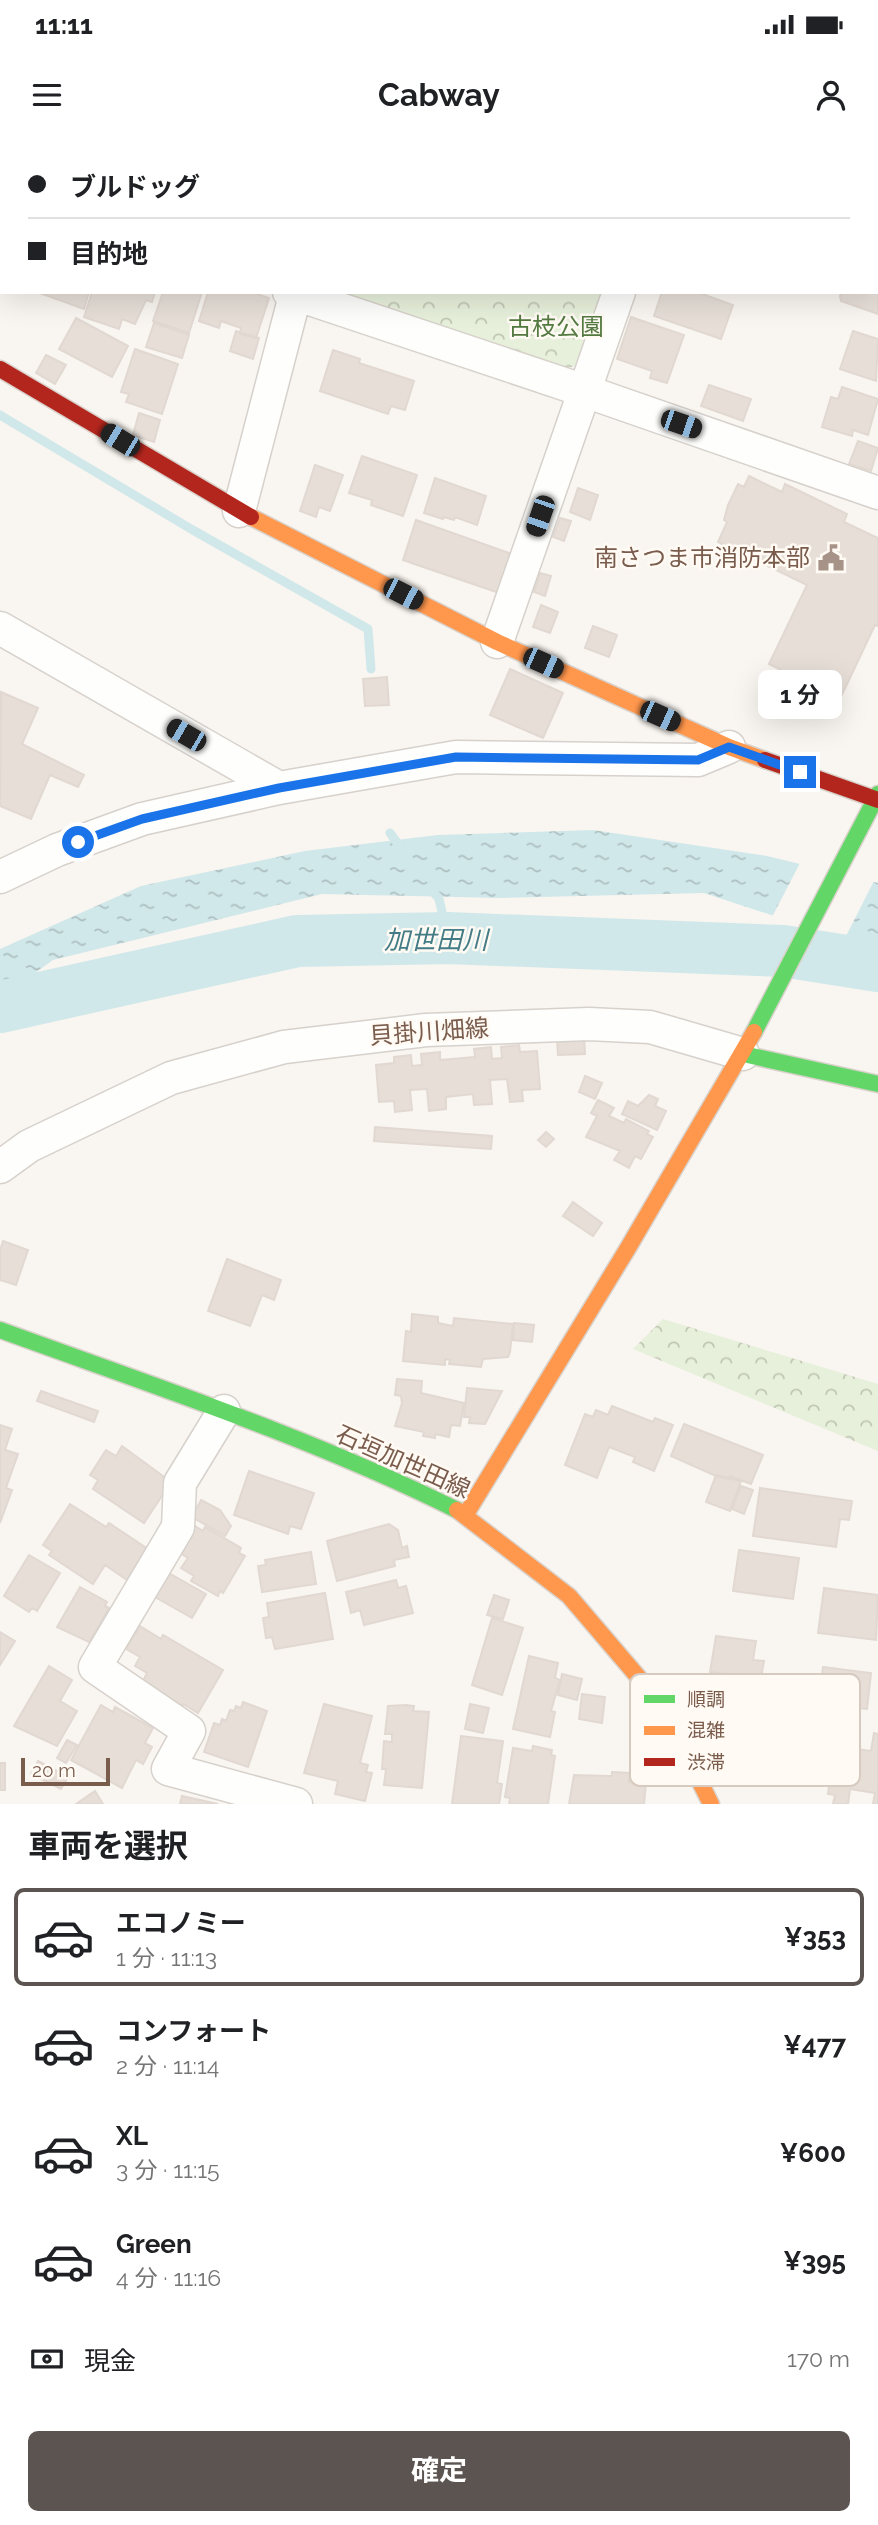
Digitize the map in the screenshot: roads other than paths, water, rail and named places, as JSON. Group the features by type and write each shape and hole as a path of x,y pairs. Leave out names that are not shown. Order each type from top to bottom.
{"street":[{"path":"239,511 293,294"},
{"path":"296,294 878,493"},
{"path":"497,642 582,390 618,294"},
{"path":"0,369 239,511 497,642 729,747 877,798 748,1044 677,1171 466,1514"},
{"path":"0,628 279,788"},
{"path":"0,877 57,850 142,819 279,788 456,757 698,760 729,747"},
{"name":"貝掛川畑線","path":"0,1167 29,1146 171,1078 284,1047 426,1030 589,1024 650,1027 748,1044 878,1084"},
{"name":"石垣加世田線","path":"0,1330 224,1411 387,1475 466,1514 569,1596 636,1674"},
{"path":"224,1411 180,1483 178,1527 95,1667 189,1731 168,1769 296,1804"},
{"name":"石垣加世田線","path":"702,1786 711,1804"}],"water":[{"path":"593,830 767,856 878,883 878,950 704,893 502,898 322,894 53,960 0,998 0,949 141,886 305,851 438,835"}],"waterway":[{"path":"0,415 191,529 368,629 371,669"},
{"path":"390,833 401,848"},
{"path":"430,888 439,899 448,938"},
{"name":"加世田川","path":"0,1007 297,941 448,938 783,951 878,966"}],"place":[{"name":"南さつま市消防本部","path":"831,558"}],"park label":[{"name":"古枝公園","path":"556,327"}]}
